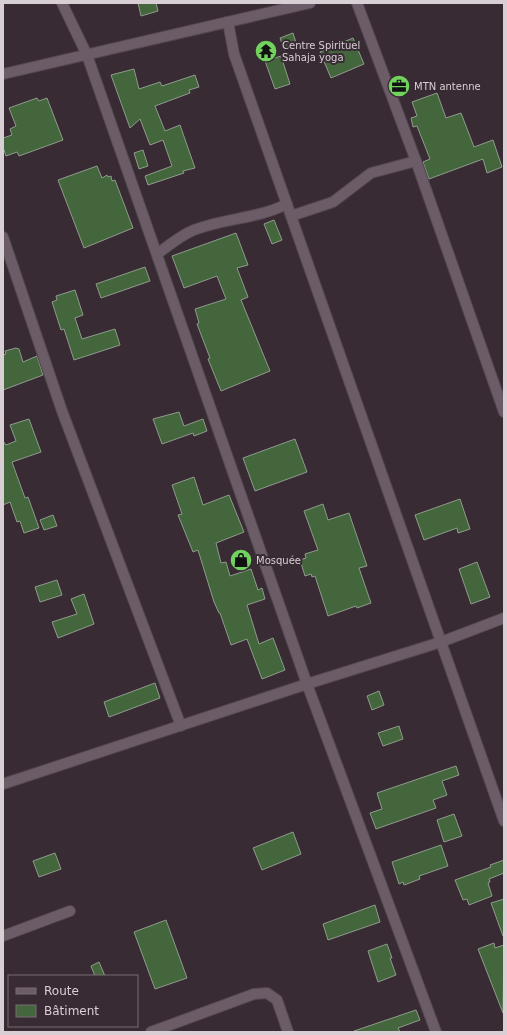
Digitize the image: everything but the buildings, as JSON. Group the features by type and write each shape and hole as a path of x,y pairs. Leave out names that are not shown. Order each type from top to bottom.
{"street":[{"path":"62,3 87,55 307,684 436,1032"},
{"path":"3,74 310,3"},
{"path":"356,3 416,161 504,412"},
{"path":"228,22 234,54 504,821"},
{"path":"291,216 333,202 371,173 416,161"},
{"path":"157,254 192,231 211,224 271,212 287,204"},
{"path":"3,238 62,411 181,726"},
{"path":"3,784 307,684 441,642 504,618"},
{"path":"3,936 70,911"},
{"path":"151,1032 254,994 267,994 277,1000 288,1032"}],"place":[{"name":"Centre Spirituel Sahaja yoga","path":"266,51"},
{"name":"MTN antenne","path":"399,86"},
{"name":"Mosquée","path":"241,560"}]}
